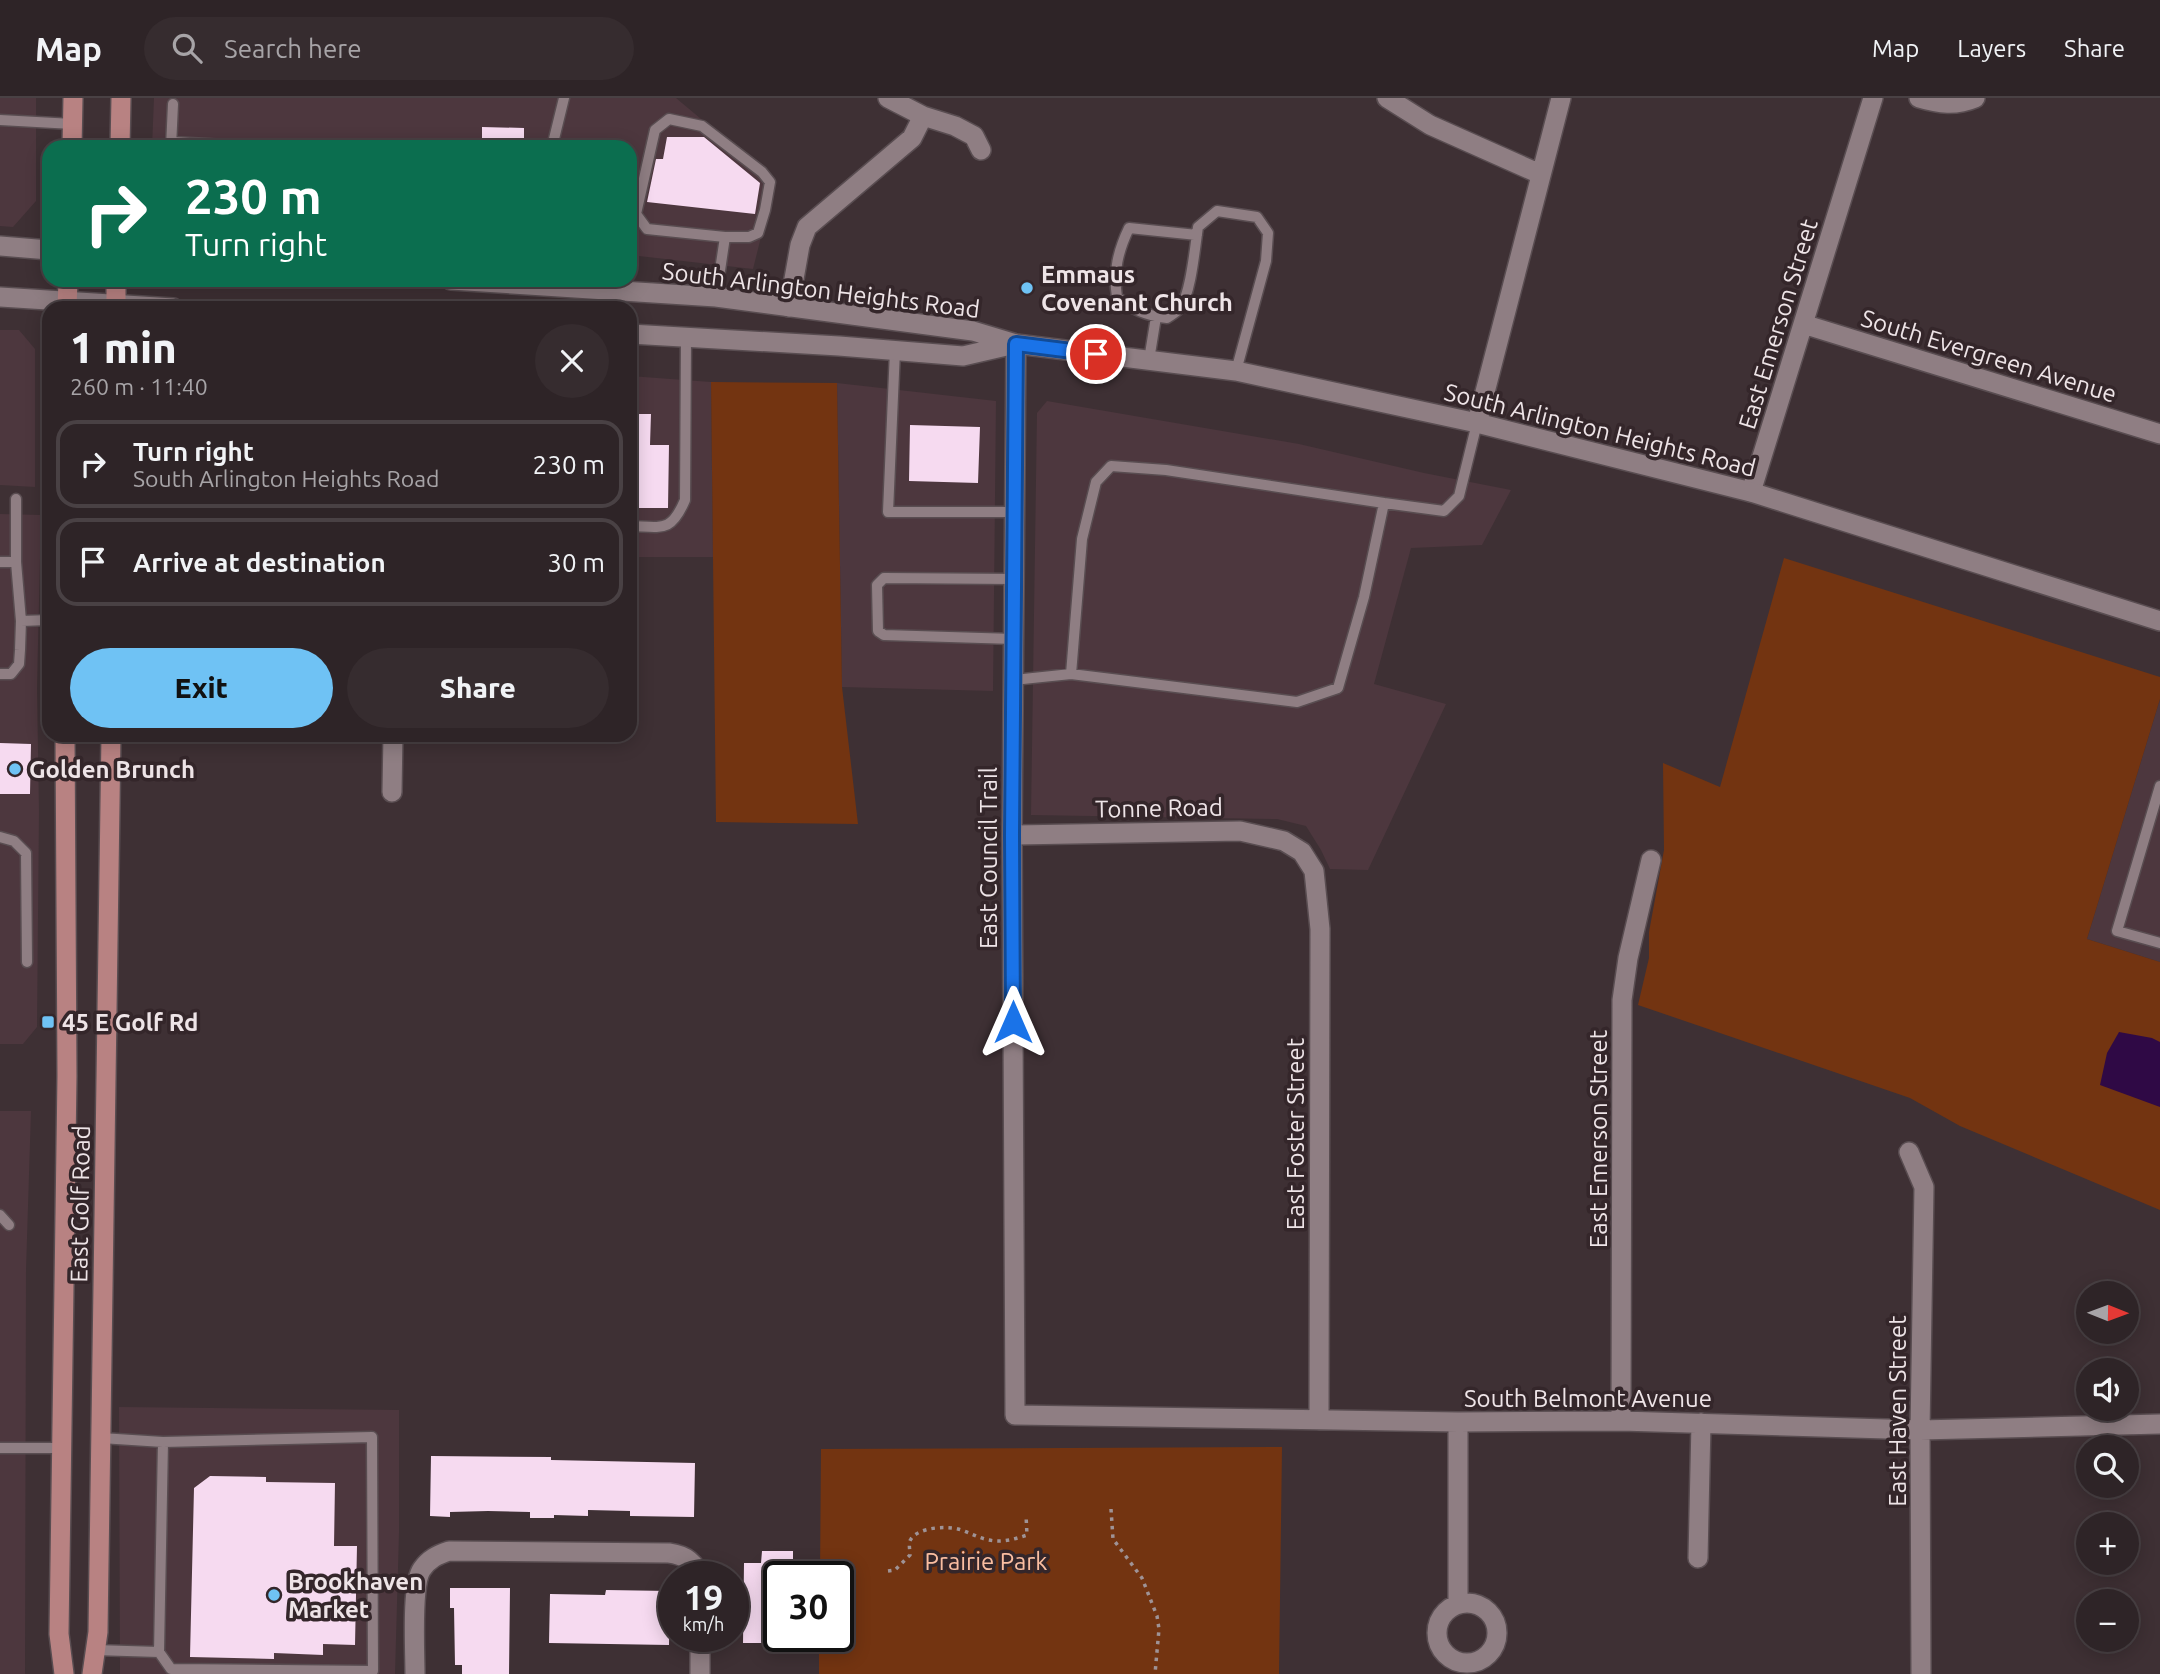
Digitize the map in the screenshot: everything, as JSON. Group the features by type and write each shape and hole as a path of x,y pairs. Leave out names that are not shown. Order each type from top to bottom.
{"main road":[{"path":"72,140 73,98"},
{"path":"120,140 121,98"},
{"name":"East Golf Road","path":"64,1674 58,1634 67,1076 65,742"},
{"name":"East Golf Road","path":"92,1674 99,1632 111,742"}],"street":[{"path":"888,98 923,116 955,125 974,136 982,150"},
{"path":"1387,98 1430,125 1540,174"},
{"path":"1477,423 1562,98"},
{"name":"East Emerson Street","path":"1751,492 1873,98"},
{"path":"1919,98 1956,104 1975,98"},
{"path":"789,307 800,245 807,226 912,138 923,116"},
{"path":"0,246 42,249"},
{"name":"South Arlington Heights Road","path":"560,287 716,297 973,331 1016,344 1236,371 1477,423 1751,492 2160,621"},
{"path":"0,297 42,302"},
{"name":"South Evergreen Avenue","path":"1803,324 2160,434"},
{"name":"South Arlington Heights Road","path":"637,334 963,356 1016,344"},
{"name":"East Council Trail","path":"1015,1415 1012,835 1016,344"},
{"path":"392,792 393,742"},
{"name":"Tonne Road","path":"1012,835 1240,831 1284,841 1302,852"},
{"name":"East Foster Street","path":"1302,852 1314,872 1320,929 1319,1420"},
{"name":"East Emerson Street","path":"1621,1422 1622,999 1628,958 1651,859"},
{"name":"East Haven Street","path":"1909,1152 1924,1187 1920,1430 1921,1674"},
{"name":"South Belmont Avenue","path":"1015,1415 1701,1423 1920,1430 2160,1424"},
{"path":"1458,1422 1458,1604"},
{"path":"1698,1558 1701,1423"},
{"path":"415,1674 416,1588 419,1572 431,1558 449,1551 669,1553 679,1554 690,1561"},
{"path":"700,1652 700,1674"}],"lane":[{"path":"554,140 564,98"},
{"path":"172,140 173,104"},
{"path":"637,210 655,130 669,119 702,126 771,182 758,233 749,237 647,229 637,215"},
{"path":"0,120 73,124"},
{"path":"1197,235 1129,228 1119,248 1115,280 1117,297 1130,308 1167,318 1181,307 1190,282 1197,235 1198,227 1217,211 1257,216 1268,233 1266,261 1236,371"},
{"path":"716,297 725,237"},
{"path":"1149,360 1156,317"},
{"path":"637,526 665,527 678,516 685,500 686,337"},
{"path":"895,350 888,512 1014,512"},
{"path":"1071,674 1082,539 1096,482 1111,466 1166,470 1444,511 1459,496 1477,423"},
{"path":"0,674 11,674 19,663 21,621 16,562 16,499"},
{"path":"1013,680 1071,674 1297,702 1338,688 1364,597 1384,503"},
{"path":"0,562 16,562"},
{"path":"1014,579 884,578 877,585 878,631 884,635 1014,639"},
{"path":"21,621 42,620"},
{"path":"2160,786 2117,931 2160,943"},
{"path":"0,837 14,841 26,853 27,961"},
{"path":"0,1215 9,1225"},
{"path":"101,1438 163,1442 373,1437 373,1671 170,1671 159,1652 163,1442"},
{"path":"0,1448 61,1448"},
{"path":"96,1650 159,1652"}],"path":[{"path":"1111,1509 1113,1539 1142,1578 1157,1616 1159,1629 1155,1674"},
{"path":"888,1570 895,1570 910,1555 909,1543 912,1536 919,1533 930,1529 956,1528 988,1540 1008,1540 1027,1535 1026,1515"}],"shaded area":[{"path":"0,98 36,98 36,201 13,227 0,226"},
{"path":"154,98 676,98 775,181 753,269 637,256 637,140 152,140"},
{"path":"0,330 19,330 35,349 35,487 0,485"},
{"path":"637,377 711,382 713,557 637,557"},
{"path":"837,383 996,401 993,691 842,687"},
{"path":"1047,401 1299,444 1511,490 1482,545 1411,548 1374,684 1446,704 1368,870 1330,869 1306,826 1277,819 1031,815 1037,413"},
{"path":"0,514 41,515 37,688 37,1027 23,1044 0,1044"},
{"path":"2160,699 2160,962 2087,939"},
{"path":"2119,1032 2160,1042 2160,1107 2100,1085 2107,1053"},
{"path":"0,1111 31,1111 26,1270 25,1674 0,1674"},
{"path":"119,1407 399,1410 395,1674 120,1674"}],"green space":[{"path":"711,382 837,383 842,687 858,824 716,822"},
{"path":"1784,558 2160,677 2160,699 2087,939 2160,962 2160,1210 1960,1126 1910,1098 1638,1005 1649,958 1649,932 1664,850 1663,763 1720,787"},
{"name":"Prairie Park","path":"1282,1447 1279,1674 819,1674 819,1652 854,1652 854,1561 820,1561 821,1449"}],"building":[{"path":"482,127 524,128 524,140 482,140"},
{"path":"667,137 704,137 760,183 755,214 647,202 656,159 663,159"},
{"path":"637,414 651,414 650,445 669,445 668,508 637,508"},
{"path":"910,425 980,427 978,483 909,481"},
{"name":"Golden Brunch","path":"0,743 31,744 30,794 0,794"},
{"path":"431,1456 551,1457 551,1460 695,1463 694,1517 630,1516 630,1511 588,1510 588,1516 554,1515 554,1518 530,1518 530,1512 488,1511 450,1512 450,1517 430,1516"},
{"name":"Brookhaven Market","path":"210,1476 266,1477 266,1482 335,1483 334,1546 357,1546 355,1645 323,1644 323,1655 274,1653 274,1659 190,1657 194,1488"},
{"path":"762,1551 793,1551 793,1561 763,1561 763,1643 749,1643 749,1563 761,1563"},
{"path":"450,1588 510,1588 509,1674 462,1674 462,1665 455,1665 454,1608 450,1608"},
{"path":"606,1590 658,1591 658,1645 549,1643 550,1594 605,1595"}],"place":[{"name":"Emmaus Covenant Church","path":"1027,288"},
{"name":"Golden Brunch","path":"15,769"},
{"name":"45 E Golf Rd","path":"48,1022"},
{"name":"Brookhaven Market","path":"274,1595"}],"route":[{"path":"1013,1022 1016,344 1096,354"}]}
